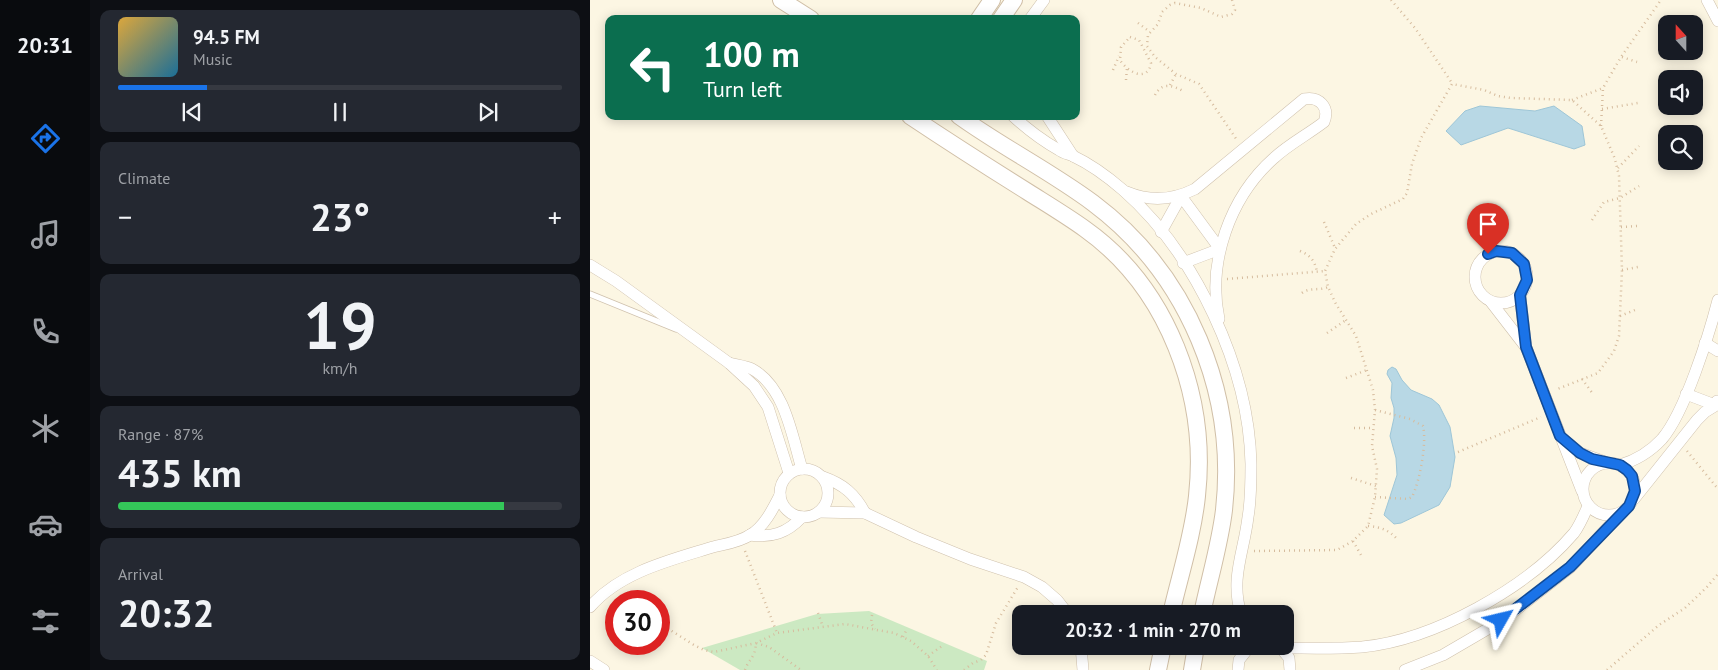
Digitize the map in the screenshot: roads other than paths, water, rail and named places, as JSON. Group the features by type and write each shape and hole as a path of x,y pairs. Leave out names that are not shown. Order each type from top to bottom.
{"main road":[{"path":"781,0 805,15"},
{"path":"982,15 992,0"},
{"path":"1004,15 1014,0"},
{"path":"916,120 1086,229 1115,254 1140,283 1161,314 1178,348 1190,384 1197,421 1200,459 1196,506 1173,605"},
{"path":"955,146 964,138 968,120"},
{"path":"969,120 1093,203 1126,231 1155,264 1180,300 1200,339 1216,389 1223,423 1226,467 1224,511 1204,605"},
{"path":"1158,670 1161,655"},
{"path":"1192,670 1194,655"}],"street":[{"path":"1707,0 1718,19"},
{"path":"1717,0 1718,19"},
{"path":"1033,15 1042,2"},
{"path":"1037,15 1042,2"},
{"path":"1123,191 1152,199 1181,196 1207,181 1304,99 1319,100 1325,108 1324,122 1291,144 1273,159 1243,195 1232,216 1220,249 1216,279 1216,298 1221,331"},
{"path":"1023,120 1059,150 1073,156 1123,191 1161,232 1183,262 1221,331 1239,382 1249,436 1250,491 1248,518 1236,574 1239,605"},
{"path":"1050,120 1073,156"},
{"path":"1161,232 1181,196"},
{"path":"1181,196 1220,249"},
{"path":"1183,262 1220,249"},
{"path":"1491,302 1502,303 1512,301 1520,295 1527,280 1524,264 1512,253 1496,251 1481,260 1475,275 1479,291 1491,302 1526,347"},
{"path":"590,265 616,281 729,363 762,396 768,407 789,473"},
{"path":"1520,295 1526,347 1588,506 1600,514 1608,516 1621,513"},
{"path":"1620,465 1644,455 1664,438 1686,394 1718,302"},
{"path":"1705,343 1718,351"},
{"path":"729,363 751,369 764,377 774,389 786,416 802,469"},
{"path":"762,396 774,389"},
{"path":"1686,394 1717,403"},
{"path":"1405,670 1443,655 1491,627 1512,613 1570,567 1634,499 1697,420 1717,403"},
{"path":"1560,436 1580,453 1620,465 1632,476 1635,491 1634,499"},
{"path":"1582,491 1583,483 1591,470 1605,462"},
{"path":"745,537 767,517 780,495 782,483 789,473 802,469 810,469 849,490 858,500 865,513"},
{"path":"780,495 784,507 789,512 802,517 811,516 819,512 827,502 828,489 823,477"},
{"path":"1294,647 1363,647 1417,634 1469,612 1501,594 1538,566 1574,532 1588,506"},
{"path":"819,512 865,513 916,537 1024,577 1042,587 1061,605"},
{"path":"590,607 600,595 621,582 660,564 745,537 773,536 794,526 802,517"},
{"path":"1082,655 1083,670"},
{"path":"1238,670 1239,660 1243,655"},
{"path":"1287,655 1289,658 1290,670"},
{"path":"590,661 604,670"}],"lane":[{"path":"590,294 692,336"}],"water":[{"path":"1480,106 1535,111 1554,106 1582,126 1585,145 1574,149 1508,128 1461,145 1446,131 1465,111"},
{"path":"1392,367 1396,369 1402,380 1411,390 1432,399 1439,405 1450,427 1455,457 1450,487 1439,505 1401,523 1394,524 1384,515 1397,475 1396,458 1390,436 1394,418 1391,398 1392,383 1387,374 1388,370"}]}
